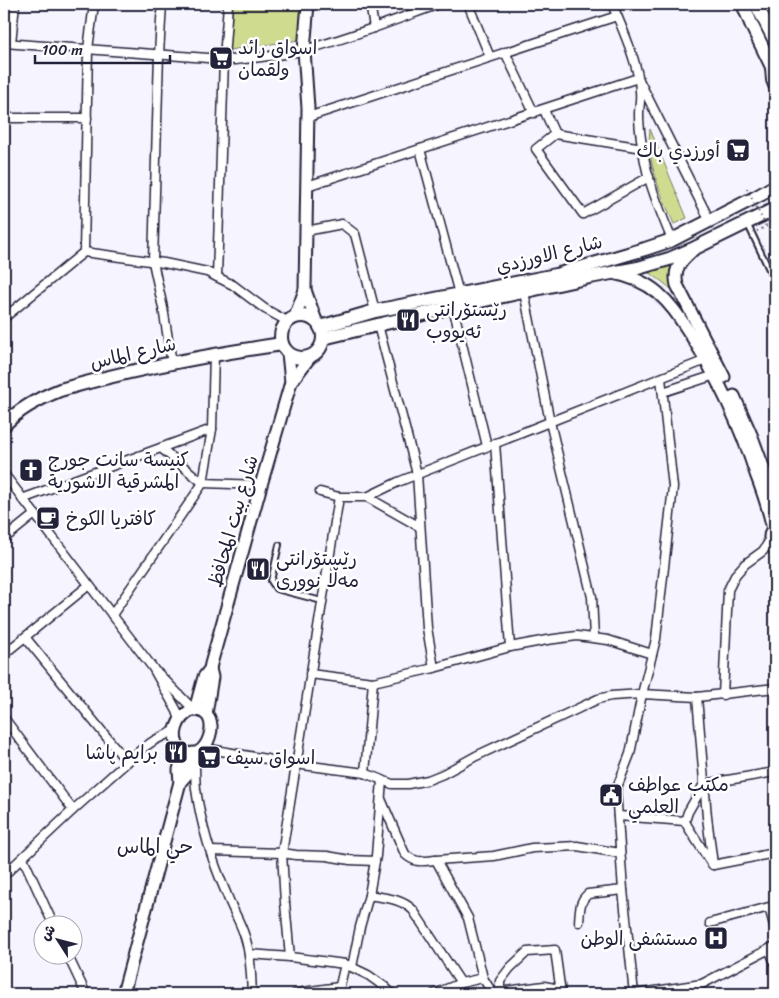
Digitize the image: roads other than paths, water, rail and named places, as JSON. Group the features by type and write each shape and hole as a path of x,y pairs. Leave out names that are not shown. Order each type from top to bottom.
{"main road":[{"path":"305,290 291,319 284,325 281,334 285,348 293,356 299,358 310,356 319,349 320,328 305,290 308,117 304,50 308,4"},
{"path":"743,4 774,70 775,85"},
{"path":"756,4 775,41"},
{"name":"شارع الاورزدي","path":"320,328 375,311 556,275 672,240 775,186"},
{"path":"724,213 734,229"},
{"name":"شارع الاورزدي","path":"320,328 378,324 612,272 638,268 669,259 734,229 749,229 772,217"},
{"path":"695,248 679,263 675,274 676,285 740,409 775,498"},
{"path":"612,272 636,279 666,300 706,360 730,407 748,450 766,503 773,536"},
{"path":"291,319 308,317 320,328"},
{"name":"شارع الماس","path":"4,425 11,417 35,401 60,390 214,354 285,348"},
{"name":"شارع بيت المحافظ","path":"285,348 291,382"},
{"name":"شارع بيت المحافظ","path":"123,994 180,782 179,770 194,751 209,739 211,731 210,721 199,712 211,680 212,674 210,669 291,382 310,356"},
{"path":"194,751 180,747 177,743 178,725 187,712 199,712"}],"street":[{"path":"15,4 8,43 235,60 304,50 374,28 439,4"},
{"path":"84,252 88,49 94,4"},
{"path":"162,4 154,262 172,363"},
{"path":"218,277 224,59 228,4"},
{"path":"371,4 374,28"},
{"path":"468,4 490,58"},
{"path":"612,4 638,78 640,92 639,116 649,177 672,240"},
{"path":"308,117 617,16"},
{"path":"505,52 534,113"},
{"path":"307,186 638,78"},
{"path":"638,78 710,221"},
{"path":"544,110 555,134"},
{"path":"4,118 87,118"},
{"path":"643,148 555,134 536,149 583,214 649,177"},
{"path":"420,150 459,294"},
{"path":"306,231 342,224 355,234 375,311"},
{"path":"4,318 84,252 207,272 233,285 265,309 291,319"},
{"path":"524,292 550,422 592,597 594,638"},
{"path":"453,307 491,444 510,647"},
{"path":"378,324 417,474 427,628 434,668"},
{"path":"112,615 203,483 212,429 214,354"},
{"path":"320,492 339,497 367,497 491,444 706,360"},
{"path":"663,392 715,375"},
{"path":"661,378 673,487 656,639 642,694 630,754 616,790 623,890 634,994 702,984 772,948 775,963"},
{"path":"22,499 212,429"},
{"path":"161,448 203,483 261,485"},
{"path":"4,474 153,668 199,712"},
{"path":"290,957 282,853 339,497"},
{"path":"367,497 420,527"},
{"path":"4,539 34,514"},
{"path":"723,695 728,590 736,574 745,564 763,552 773,536"},
{"path":"4,654 89,585"},
{"path":"310,674 373,682 434,668 510,647 577,636 608,640 652,654"},
{"path":"25,637 127,762"},
{"path":"6,872 72,810 143,748 178,725 177,711 153,668"},
{"path":"365,773 373,682"},
{"path":"252,994 246,937 227,896 200,813 194,751 365,773 392,784 408,784 428,780 443,774 476,756 598,699 611,696 642,694 697,697 775,688"},
{"path":"697,697 713,866"},
{"path":"4,718 72,810"},
{"path":"704,784 775,772"},
{"path":"295,994 339,991 349,966 360,927 375,861 382,780"},
{"path":"704,784 685,821 713,866"},
{"path":"381,798 406,854 418,862 494,856 532,848 577,846 620,853"},
{"path":"618,816 685,821"},
{"path":"211,851 282,853 375,861"},
{"path":"713,866 775,853"},
{"path":"23,858 49,916"},
{"path":"4,859 6,872"},
{"path":"436,860 468,918 483,978 495,993"},
{"path":"580,922 581,904 584,897 588,894 623,890"},
{"path":"368,895 400,901 413,910 460,983"},
{"path":"710,923 769,908 775,929"},
{"path":"495,993 500,980 527,952 555,950 562,994"},
{"path":"248,954 290,957 349,966 368,975 392,994"},
{"path":"73,966 86,994"},
{"path":"434,994 460,983 483,978"},
{"path":"495,993 544,986 551,987 562,994"},
{"path":"686,987 691,994"}],"lane":[{"path":"749,229 775,282"},
{"path":"280,545 271,581 276,589 322,601"}],"place":[{"name":"اسواق رائد ولقمان","path":"221,58"},
{"name":"أورزدي باك","path":"738,150"},
{"name":"رێستۆرانتی ئەیووب","path":"408,320"},
{"name":"كنيسة سانت جورج المشرقية الاشورية","path":"31,470"},
{"name":"كافتريا الكوخ","path":"48,518"},
{"name":"رێستۆرانتی مەڵا نووری","path":"258,569"},
{"name":"برایم پاشا","path":"176,752"},
{"name":"اسواق سيف","path":"209,757"},
{"name":"مكتب عواطف العلمي","path":"611,795"},
{"name":"مستشفى الوطن","path":"716,938"}],"district":[{"name":"حي الماس","path":"155,846"}]}
